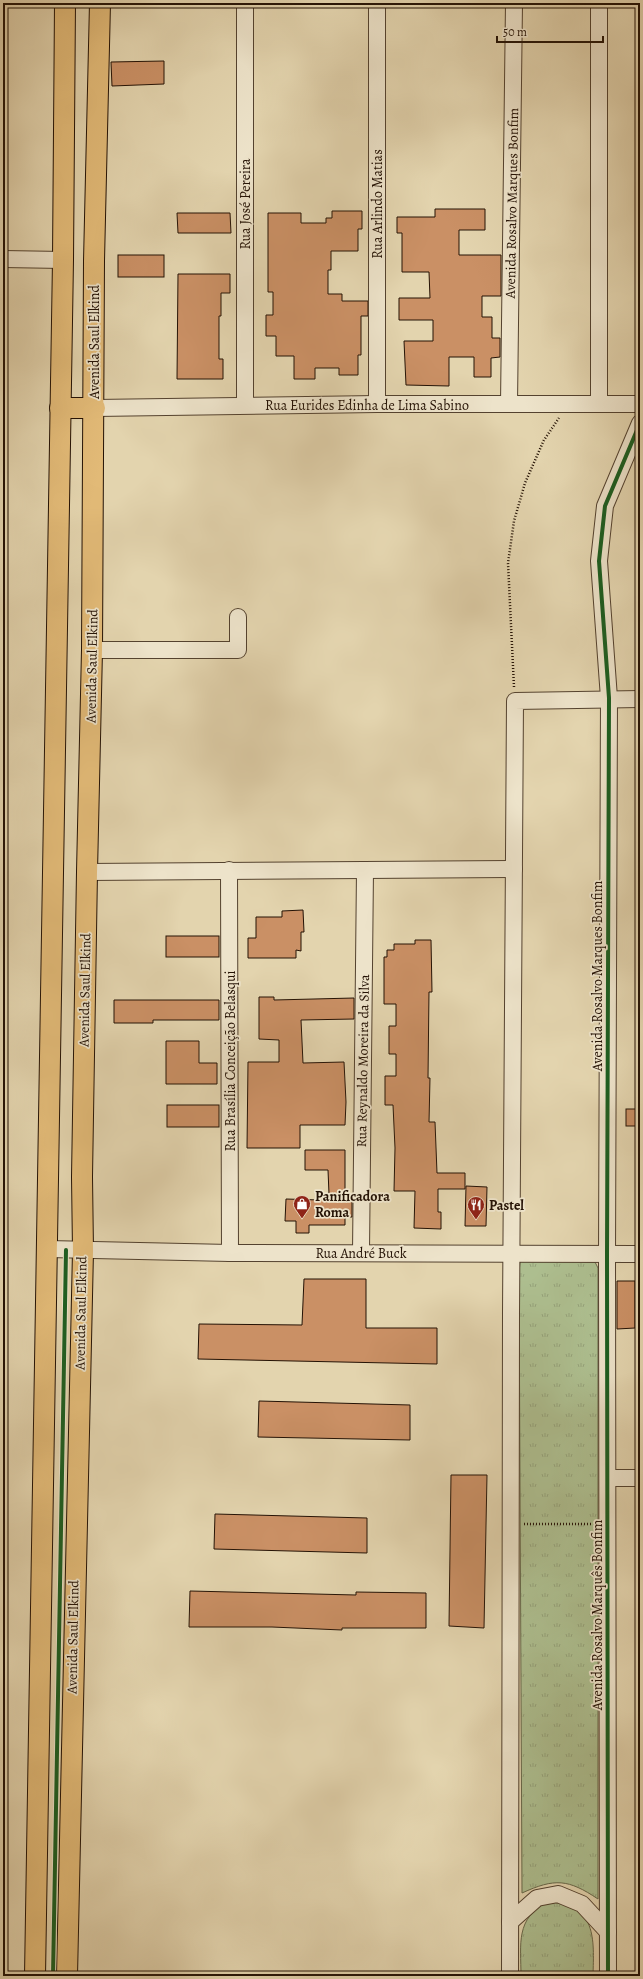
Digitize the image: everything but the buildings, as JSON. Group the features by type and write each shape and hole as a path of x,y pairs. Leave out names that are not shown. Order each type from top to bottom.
{"main road":[{"path":"35,1976 48,1249 63,260 65,3"},
{"name":"Avenida Saul Elkind","path":"67,1976 83,1251 82,1177 95,408 94,261 100,3"},
{"path":"60,408 95,408"}],"street":[{"name":"Rua José Pereira","path":"245,3 245,405"},
{"name":"Rua Arlindo Matias","path":"377,3 378,404"},
{"name":"Avenida Rosalvo Marques Bonfim","path":"509,404 514,3"},
{"path":"599,3 600,404"},
{"path":"3,259 63,260"},
{"name":"Rua Eurides Edinha de Lima Sabino","path":"95,408 378,404 640,404"},
{"name":"Avenida Rosalvo Marques Bonfim","path":"607,1254 609,698 599,561 605,506 640,424"},
{"path":"92,650 238,650 238,617"},
{"path":"510,1976 511,1314 515,701 609,698 640,699"},
{"path":"87,872 514,869"},
{"name":"Rua Brasília Conceição Belasqui","path":"229,870 230,1253"},
{"name":"Rua Reynaldo Moreira da Silva","path":"361,1252 365,870"},
{"name":"Rua André Buck","path":"48,1249 83,1251 230,1253 361,1252 640,1254"},
{"name":"Avenida Rosalvo Marquês Bonfim","path":"607,1254 608,1976"},
{"path":"608,1478 640,1478"},
{"path":"510,1922 537,1898 558,1894 582,1904 608,1932"}],"path":[{"path":"515,701 508,563 514,521 525,483 544,440 568,404"},
{"path":"511,1524 608,1524"}],"green space":[{"path":"526,1259 595,1262 598,1268 598,1899 569,1884 561,1883 544,1885 522,1893 519,1273 520,1262"},
{"path":"548,1902 564,1904 576,1909 584,1917 589,1926 592,1937 593,1976 521,1976 521,1943 525,1924 537,1908"}],"cycle path":[{"path":"608,1976 607,1254 609,698 599,561 605,506 640,423"},
{"path":"53,1976 66,1250"}],"place":[{"name":"Panificadora Roma","path":"302,1219"},
{"name":"Pastel","path":"476,1220"}]}
